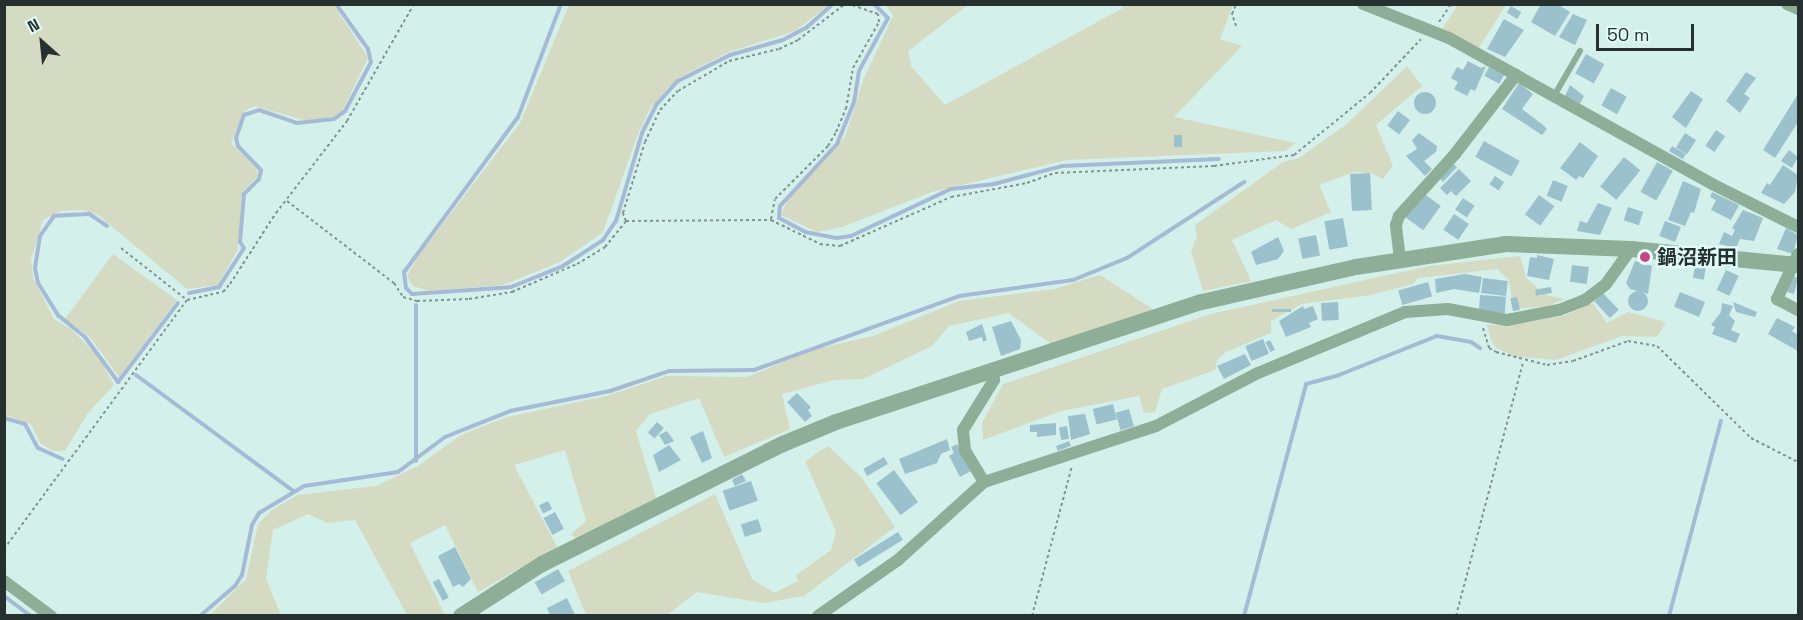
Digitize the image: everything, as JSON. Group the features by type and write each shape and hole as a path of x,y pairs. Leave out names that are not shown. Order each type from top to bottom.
{"street":[{"path":"1363,4 1431,31 1516,75 1712,184 1798,227"},
{"path":"1787,4 1798,9"},
{"path":"1400,259 1396,225 1399,216 1455,154 1516,75"},
{"path":"461,615 542,564 742,462 836,422 1202,302 1290,280 1400,259 1506,244 1631,249 1796,261 1777,299 1798,310"},
{"path":"818,615 898,560 984,482 1073,451 1156,426 1258,374 1405,312 1448,309 1481,318 1507,320 1558,310 1585,300 1617,273 1631,249"},
{"path":"984,482 965,450 963,430 994,380 993,371"},
{"path":"4,581 51,615"}],"lane":[{"path":"1554,96 1580,51"}],"path":[{"path":"4,549 188,300 223,292 347,121 414,4"},
{"path":"626,221 623,213 645,142 660,110 678,91 729,61 779,49 798,40 845,4"},
{"path":"771,220 775,199 828,146 836,132 846,109 853,68 879,22 873,11 849,4"},
{"path":"1236,4 1232,14 1236,26"},
{"path":"626,221 771,220 820,244 840,246 951,197 1027,183 1055,172 1214,166 1294,155 1370,93 1431,31 1451,4"},
{"path":"287,201 394,283 403,297 417,301 469,299 512,292 577,264 605,247 626,221"},
{"path":"121,248 188,300"},
{"path":"1481,318 1489,348 1523,362 1547,365 1574,361 1628,341 1657,346 1751,438 1798,462"},
{"path":"1456,615 1523,362"},
{"path":"1032,615 1073,451"}],"green space":[{"path":"5,4 334,5 368,58 340,115 310,122 255,106 244,111 231,143 256,168 258,176 243,191 237,251 218,285 187,289 98,215 82,210 61,211 43,220 31,260 33,278 54,319 72,330 98,356 114,385 88,413 65,451 53,451 40,443 31,424 5,415"},
{"path":"569,5 829,5 795,31 729,52 680,77 669,87 650,109 638,134 603,232 560,262 503,285 429,291 413,286 407,276 419,255 520,123"},
{"path":"886,5 968,5 908,51 911,66 945,105 1123,8 1122,5 1233,5 1220,39 1242,46 1174,117 1296,143 1285,151 1067,160 932,192 842,227 817,232 781,215 788,199 845,137 864,78 893,16"},
{"path":"1458,5 1506,5 1478,49 1442,29"},
{"path":"1407,66 1422,86 1376,125 1393,166 1383,179 1371,173 1354,172 1319,185 1331,212 1291,229 1276,220 1232,240 1251,281 1203,291 1191,251 1197,236 1195,225 1283,162 1299,158 1347,124"},
{"path":"113,254 177,300 119,377 90,337 65,319"},
{"path":"1520,256 1527,279 1546,295 1565,299 1548,306 1513,309 1509,280 1497,269 1418,278 1413,284 1371,295 1302,304 1271,321 1271,333 1226,352 1217,360 1215,370 1162,389 1155,412 1144,413 1139,396 1061,411 983,440 982,423 1003,384 1211,314 1429,266"},
{"path":"1100,275 1154,310 1051,344 1009,313 949,326 932,346 863,379 834,380 782,394 790,429 724,457 699,398 650,414 636,431 656,498 577,539 571,534 586,521 565,450 514,465 557,547 478,592 445,525 410,543 445,615 407,615 355,520 327,523 308,514 273,530 266,579 281,615 209,616 246,579 258,524 273,509 298,495 376,486 418,466 461,435 507,417 606,396 667,376 747,377 815,349 873,336 959,301 1054,289"},
{"path":"1593,303 1607,323 1628,312 1666,322 1657,337 1622,336 1556,360 1513,356 1495,347 1490,337 1487,325 1517,324 1563,316"},
{"path":"828,446 862,478 895,527 804,596 764,603 697,592 667,615 586,615 568,571 715,494 752,579 774,593 798,581 796,575 831,550 836,532 805,461"}],"building":[{"path":"1541,4 1557,4 1570,12 1555,36 1531,22"},
{"path":"1511,6 1521,12 1517,19 1507,13"},
{"path":"1573,14 1587,20 1575,45 1559,37"},
{"path":"1504,19 1524,30 1505,57 1487,49"},
{"path":"1586,54 1604,64 1594,83 1575,73"},
{"path":"1468,61 1481,68 1486,66 1475,91 1471,89 1467,96 1454,89 1458,82 1451,78 1457,67 1463,70"},
{"path":"1489,67 1504,75 1499,84 1484,76"},
{"path":"1746,72 1756,78 1744,94 1750,98 1740,113 1726,101"},
{"path":"1519,83 1533,94 1522,109 1547,129 1542,135 1502,109"},
{"path":"1570,85 1584,96 1580,104 1565,96"},
{"path":"1611,88 1627,97 1617,114 1601,105"},
{"path":"1691,91 1703,99 1686,128 1672,117"},
{"path":"1425,92 1433,95 1436,103 1433,111 1425,114 1417,111 1414,103 1417,95"},
{"path":"1798,94 1798,122 1775,158 1763,150"},
{"path":"1398,111 1410,120 1399,134 1387,125"},
{"path":"1716,130 1725,136 1714,152 1705,146"},
{"path":"1419,133 1437,146 1436,152 1424,161 1432,169 1425,176 1406,156 1417,149 1412,140"},
{"path":"1685,133 1696,140 1687,154 1676,147"},
{"path":"1174,135 1182,135 1182,147 1174,147"},
{"path":"1484,141 1520,161 1511,177 1475,157"},
{"path":"1580,142 1598,156 1583,178 1579,176 1576,180 1560,168"},
{"path":"1672,146 1686,154 1683,159 1669,151"},
{"path":"1789,150 1798,157 1792,168 1781,161"},
{"path":"1624,157 1640,170 1616,200 1600,187"},
{"path":"1657,162 1673,171 1656,200 1641,192"},
{"path":"1453,164 1457,167 1443,182 1439,178"},
{"path":"1783,165 1798,175 1795,192 1784,204 1761,193 1767,183 1770,185"},
{"path":"1459,169 1471,181 1456,196 1451,191 1447,195 1440,188"},
{"path":"1370,173 1372,210 1352,211 1350,174"},
{"path":"1495,176 1504,182 1499,190 1489,184"},
{"path":"1553,180 1568,186 1561,202 1547,196"},
{"path":"1683,181 1701,189 1694,213 1691,212 1685,226 1668,220"},
{"path":"1712,192 1739,205 1731,220 1711,210 1716,200 1710,197"},
{"path":"1423,193 1441,206 1423,230 1405,217"},
{"path":"1539,195 1554,206 1540,226 1525,214"},
{"path":"1463,198 1475,206 1467,217 1455,210"},
{"path":"1598,203 1612,208 1600,235 1577,231 1580,221 1587,223"},
{"path":"1628,207 1643,212 1639,225 1624,220"},
{"path":"1743,210 1763,218 1754,241 1740,239 1736,248 1719,244 1724,232 1732,236 1735,230 1732,228"},
{"path":"1454,214 1469,224 1458,240 1443,230"},
{"path":"1343,218 1348,247 1329,250 1324,221"},
{"path":"1665,221 1681,227 1675,242 1659,236"},
{"path":"1786,228 1798,235 1793,254 1777,249"},
{"path":"1316,235 1320,256 1302,259 1298,238"},
{"path":"1278,237 1284,251 1278,259 1256,265 1251,252"},
{"path":"1537,255 1554,259 1549,280 1527,276 1530,257 1537,258"},
{"path":"1635,261 1652,266 1648,294 1630,289 1626,283"},
{"path":"1572,265 1589,267 1587,284 1570,282"},
{"path":"1695,266 1706,268 1704,280 1693,278"},
{"path":"1726,270 1739,276 1729,296 1717,290"},
{"path":"1465,274 1482,277 1479,293 1454,289 1436,293 1435,279"},
{"path":"1793,276 1798,278 1794,294 1787,292"},
{"path":"1483,278 1508,281 1506,296 1481,293"},
{"path":"1428,282 1432,296 1402,305 1398,291"},
{"path":"1551,287 1552,293 1536,295 1535,290"},
{"path":"1638,291 1645,294 1648,301 1645,308 1638,311 1631,308 1628,301 1631,294"},
{"path":"1680,292 1705,302 1699,317 1674,307"},
{"path":"1603,293 1619,310 1610,318 1594,301"},
{"path":"1480,295 1506,297 1505,315 1479,313"},
{"path":"1517,297 1520,310 1513,311 1510,299"},
{"path":"1338,302 1339,320 1322,321 1321,303"},
{"path":"1733,302 1757,312 1755,317 1736,312"},
{"path":"1722,303 1733,306 1729,315 1735,321 1731,330 1740,334 1736,343 1712,334 1715,327 1711,325 1721,312"},
{"path":"1303,306 1304,309 1313,306 1318,319 1309,323 1311,327 1286,337 1279,321"},
{"path":"1272,309 1291,309 1291,312 1272,312"},
{"path":"1777,318 1795,327 1792,331 1798,335 1798,351 1768,334"},
{"path":"1011,321 1021,340 1020,349 1001,356 992,327"},
{"path":"982,324 987,340 983,342 982,337 969,341 966,332"},
{"path":"1263,339 1269,354 1251,361 1245,346"},
{"path":"1270,340 1275,350 1271,352 1266,342"},
{"path":"1245,354 1251,365 1224,379 1217,366"},
{"path":"797,393 811,407 808,410 812,416 805,422 787,402"},
{"path":"1113,404 1117,420 1096,425 1093,409"},
{"path":"1129,409 1134,426 1121,430 1116,413"},
{"path":"1085,414 1090,434 1071,440 1068,416"},
{"path":"657,422 664,428 655,438 648,433"},
{"path":"1056,423 1056,435 1037,437 1037,432 1030,432 1030,425"},
{"path":"1067,426 1069,439 1061,440 1059,427"},
{"path":"667,431 674,441 665,445 659,435"},
{"path":"703,431 712,458 702,463 690,437"},
{"path":"947,439 950,450 941,454 937,463 905,474 899,459"},
{"path":"1069,441 1071,446 1058,451 1056,446"},
{"path":"957,444 971,471 960,477 949,456 954,453 951,447"},
{"path":"669,445 681,460 659,472 653,455"},
{"path":"884,457 888,464 867,476 863,469"},
{"path":"894,470 918,502 901,515 876,483"},
{"path":"742,474 746,481 735,486 732,480"},
{"path":"751,481 758,501 729,511 723,491"},
{"path":"548,501 552,509 543,514 539,506"},
{"path":"555,512 564,529 552,535 544,518"},
{"path":"758,519 762,531 745,537 741,525"},
{"path":"898,532 903,540 859,567 854,560"},
{"path":"455,547 471,579 463,587 459,584 453,587 438,556"},
{"path":"558,569 565,581 542,595 535,582"},
{"path":"439,579 449,598 443,601 433,582"},
{"path":"567,598 575,615 550,615 547,608"}],"waterway":[{"path":"189,293 219,287 244,248 240,242 244,194 259,179 261,170 238,146 236,138 244,115 259,110 297,123 334,119 345,111 371,62 368,49 336,4"},
{"path":"561,4 518,117 404,272 406,288 412,294 511,287 563,266 603,240 616,221 642,133 657,104 678,81 730,55 783,40 806,28 833,4"},
{"path":"874,4 888,18 859,71 854,102 837,144 780,206 779,218 805,232 837,238 851,236 951,189 994,184 1062,166 1219,159"},
{"path":"200,616 235,586 242,575 252,525 259,513 304,486 398,472 445,437 510,411 610,391 669,371 754,370 959,296 1073,280 1127,258 1244,182"},
{"path":"107,226 89,214 54,216 40,236 35,268 38,283 59,316 85,337 118,382 178,303"},
{"path":"416,305 416,461"},
{"path":"1244,616 1306,384 1339,375 1437,336 1471,342 1480,348"},
{"path":"136,375 292,490"},
{"path":"4,418 25,424 38,448 63,459"},
{"path":"1669,616 1721,421"},
{"path":"4,596 31,616"}],"place":[{"name":"鍋沼新田","path":"1645,257"}]}
